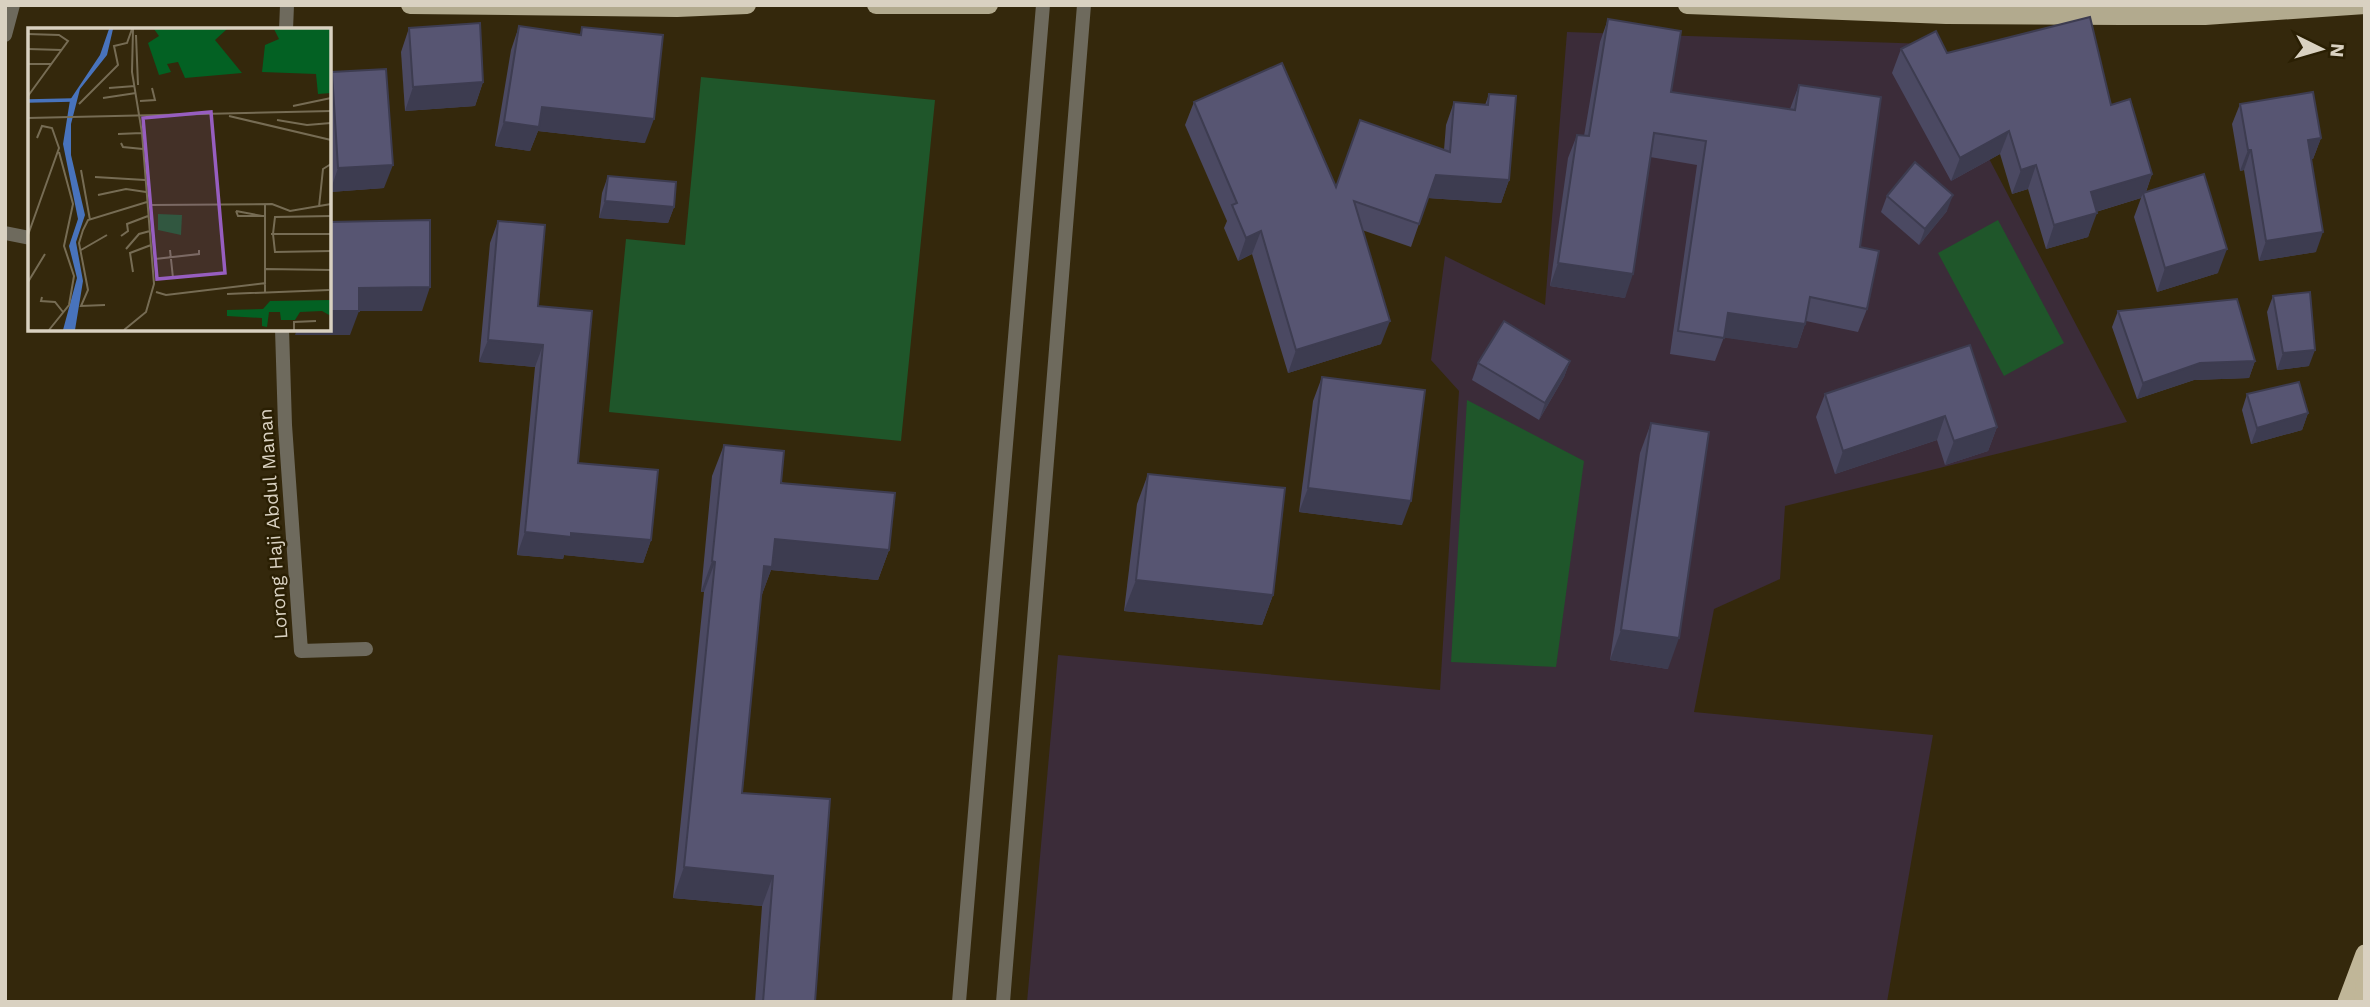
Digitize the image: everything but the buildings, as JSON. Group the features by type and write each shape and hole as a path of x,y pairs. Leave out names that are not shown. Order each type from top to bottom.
{"highway":[{"path":"2347,1002 2365,954"},
{"path":"2364,1002 2365,985"}],"main road":[{"path":"410,5 677,8 747,5"},
{"path":"876,5 989,5"},
{"path":"1687,5 1946,15 2206,16 2365,5"}],"street":[{"path":"5,34 13,5"},
{"path":"286,28 287,5"},
{"path":"959,1002 1043,5"},
{"path":"1003,1002 1084,5"},
{"path":"5,233 28,238"},
{"name":"Lorong Haji Abdul Manan","path":"282,331 285,425 301,651 366,649"}],"shaded area":[{"path":"1567,32 1929,44 2127,422 1785,506 1780,579 1714,609 1694,712 1933,735 1887,1002 1027,1002 1058,655 1440,690 1459,391 1431,360 1445,256 1545,305"}],"green space":[{"path":"701,77 935,100 901,441 609,412 626,239 685,245"},
{"path":"1998,220 2064,343 2004,376 1938,253"},
{"path":"1467,400 1584,461 1556,667 1451,662"}]}
